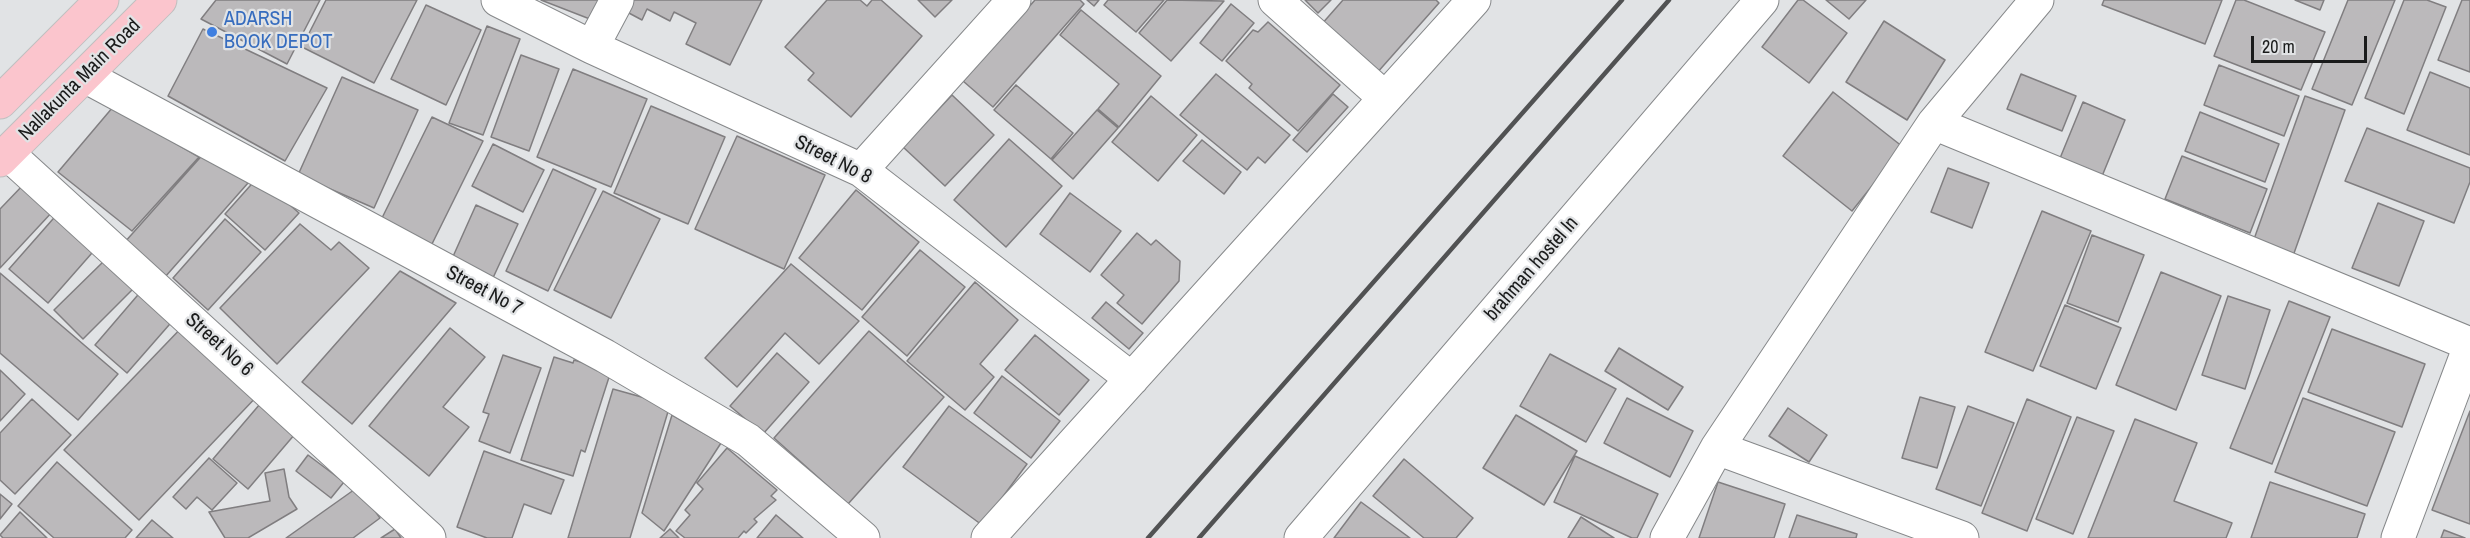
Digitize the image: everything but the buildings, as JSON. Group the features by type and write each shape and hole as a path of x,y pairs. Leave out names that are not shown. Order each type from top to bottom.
{"main road":[{"name":"Nallakunta Main Road","path":"0,102 102,0"},
{"name":"Nallakunta Main Road","path":"4,157 160,0"}],"street":[{"name":"Street No 8","path":"498,0 592,47 861,170 1132,379"},
{"path":"592,47 617,0"},
{"path":"861,170 1014,0"},
{"path":"1275,0 1385,98"},
{"path":"988,538 1474,0"},
{"name":"brahman hostel ln","path":"1300,538 1762,0"},
{"path":"1666,538 1717,448 1934,123 2037,0"},
{"name":"Street No 7","path":"85,76 605,356 748,440 863,538"},
{"path":"1934,123 2470,345 2398,538"},
{"name":"Street No 6","path":"4,157 357,469 429,538"},
{"path":"1717,448 1962,538"}],"railway":[{"path":"1148,538 1622,0"},
{"path":"1199,538 1669,0"}],"place":[{"name":"ADARSH BOOK DEPOT","path":"212,32"}]}
